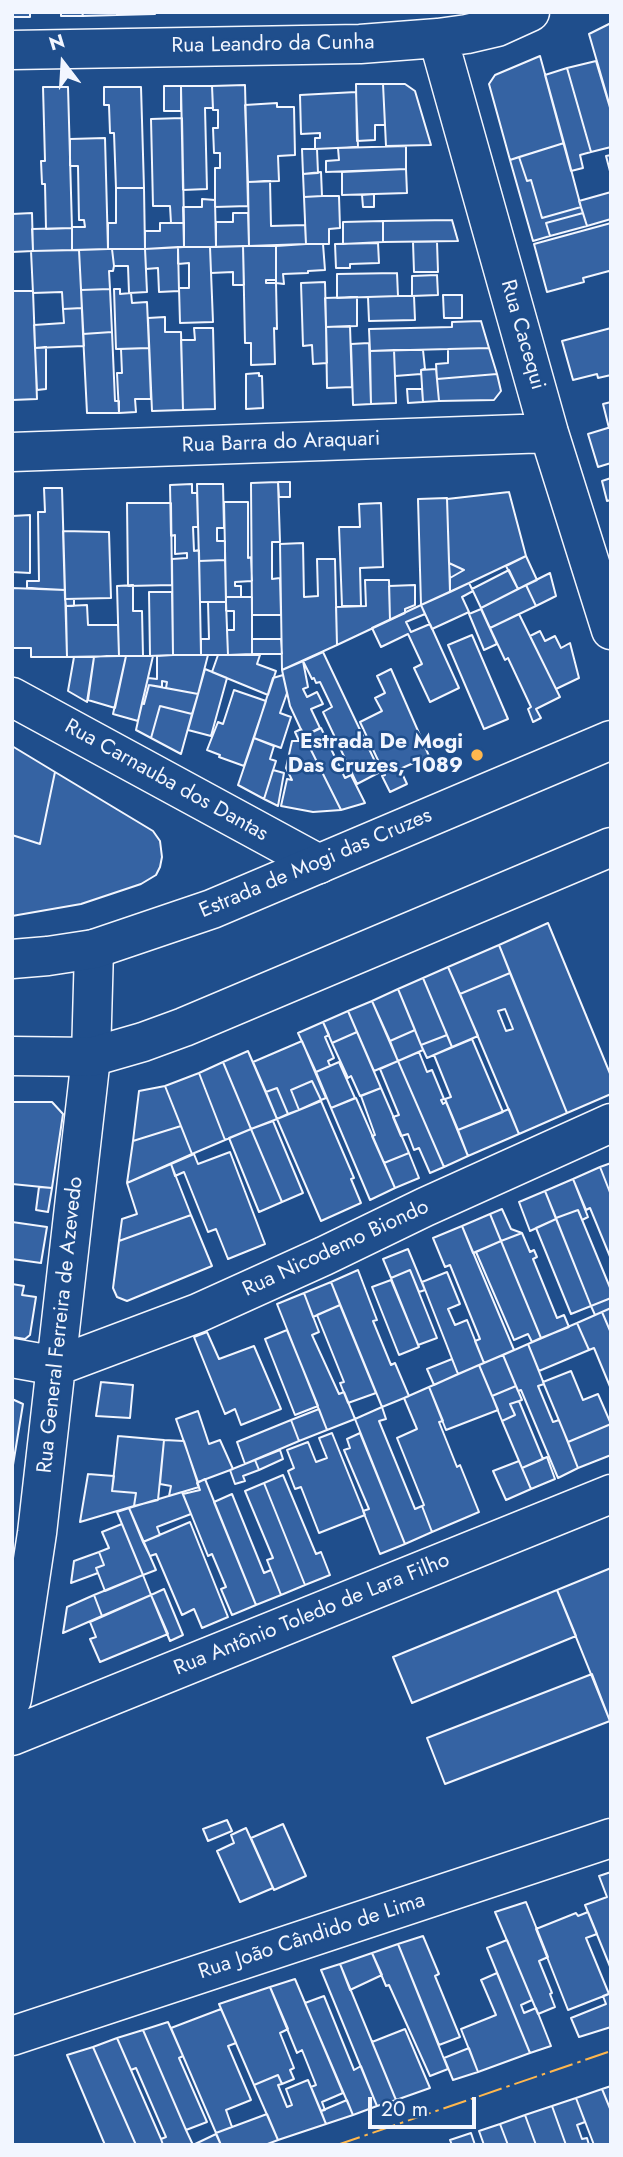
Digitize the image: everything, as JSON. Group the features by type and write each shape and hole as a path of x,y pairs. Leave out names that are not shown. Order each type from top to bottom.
{"street":[{"name":"Rua Leandro da Cunha","path":"12,50 360,44 438,38 497,27 530,12"},
{"name":"Rua Cacequi","path":"438,38 549,433 611,630"},
{"name":"Rua Barra do Araquari","path":"12,452 549,433"},
{"name":"Rua Carnauba dos Dantas","path":"12,697 319,864"},
{"name":"Estrada de Mogi das Cruzes","path":"12,959 94,949 212,909 611,740"},
{"path":"12,1056 91,1057 143,1042 611,847"},
{"name":"Rua General Ferreira de Azevedo","path":"12,1699 25,1531 57,1366 91,1057 94,949"},
{"name":"Rua Nicodemo Biondo","path":"57,1366 210,1307 324,1256 425,1206 611,1123"},
{"path":"12,1357 57,1366"},
{"name":"Rua Antônio Toledo de Lara Filho","path":"12,1736 611,1494"},
{"name":"Rua João Cândido de Lima","path":"12,2036 611,1838"}],"building":[{"path":"12,12 30,12 30,17 12,17"},
{"path":"61,12 82,12 83,16 61,16"},
{"path":"82,12 117,12 117,15 83,16"},
{"path":"117,12 155,12 155,14 117,15"},
{"path":"611,23 611,102 609,103 589,34"},
{"path":"540,56 564,143 510,160 489,84 495,75"},
{"path":"596,61 611,111 611,147 591,152 567,68"},
{"path":"567,68 591,152 580,155 583,168 571,171 545,75"},
{"path":"356,84 383,84 385,125 375,125 375,140 357,141"},
{"path":"383,84 405,84 415,91 431,145 386,146"},
{"path":"245,85 248,206 215,207 215,168 220,168 220,153 214,153 213,128 218,128 218,110 213,110 212,86"},
{"path":"164,86 181,86 181,111 164,111"},
{"path":"181,86 212,86 213,108 205,108 207,189 183,190"},
{"path":"43,87 68,87 72,228 46,229 45,184 42,184 41,161 45,161"},
{"path":"104,87 141,87 144,188 116,188 114,133 110,133 109,105 104,105"},
{"path":"356,92 358,147 315,149 315,138 320,138 320,133 301,134 300,95"},
{"path":"277,103 277,107 294,107 295,155 278,156 279,181 248,182 245,105"},
{"path":"182,118 184,223 171,223 170,206 153,206 151,119"},
{"path":"105,138 108,249 72,250 72,227 85,227 84,220 79,220 78,166 70,166 70,139"},
{"path":"564,143 581,207 542,218 531,180 527,181 519,157"},
{"path":"406,146 406,169 326,172 326,161 339,160 338,148"},
{"path":"302,149 317,149 318,173 303,174"},
{"path":"611,155 611,175 606,156"},
{"path":"519,157 527,181 531,180 542,218 581,207 583,213 546,223 550,236 533,241 510,160"},
{"path":"406,169 407,193 342,195 342,172"},
{"path":"321,172 322,196 304,197 303,174"},
{"path":"270,181 271,226 305,225 306,244 249,246 248,182"},
{"path":"116,188 144,188 145,249 108,249 108,223 116,223"},
{"path":"611,192 611,219 587,226 579,201"},
{"path":"374,194 374,207 363,207 362,195"},
{"path":"339,196 340,228 329,229 329,244 306,244 304,197"},
{"path":"202,199 215,200 216,247 184,247 183,207 202,207"},
{"path":"32,213 33,251 12,252 12,214"},
{"path":"233,213 248,213 249,246 216,247 216,222 233,222"},
{"path":"583,213 587,226 550,236 546,223"},
{"path":"452,220 458,241 383,242 383,221"},
{"path":"383,221 383,242 343,244 343,222"},
{"path":"160,223 184,223 184,247 145,249 145,231 160,231"},
{"path":"611,223 611,274 609,271 583,278 584,282 547,292 534,244"},
{"path":"72,228 72,250 33,251 32,229"},
{"path":"413,242 437,242 438,272 414,272"},
{"path":"378,243 379,263 350,264 350,268 336,268 335,244"},
{"path":"323,244 325,270 283,274 284,284 276,283 276,246"},
{"path":"243,246 276,246 276,280 266,280 266,283 276,283 275,364 251,365 251,343 245,343"},
{"path":"243,246 244,285 233,285 233,272 211,273 210,247"},
{"path":"178,247 210,247 213,322 180,323 179,288 189,288 189,263 178,264"},
{"path":"178,247 179,291 159,292 158,268 146,269 145,249"},
{"path":"112,249 114,266 113,271 109,271 110,289 81,290 79,250"},
{"path":"112,249 145,249 147,292 129,293 128,266 114,266"},
{"path":"79,250 82,308 63,309 62,292 33,293 31,251"},
{"path":"397,273 398,296 337,298 337,274"},
{"path":"437,275 438,295 412,296 412,276"},
{"path":"325,282 327,363 313,364 312,345 303,346 301,283"},
{"path":"110,289 112,332 83,334 81,290"},
{"path":"114,289 120,289 120,294 131,293 132,303 147,302 149,348 116,349"},
{"path":"12,291 33,291 37,399 12,400"},
{"path":"443,295 462,295 462,318 444,318"},
{"path":"414,296 415,320 369,321 368,297"},
{"path":"357,297 357,326 326,327 325,298"},
{"path":"82,308 84,346 35,348 34,325 64,323 63,309"},
{"path":"165,317 165,332 181,332 183,410 152,411 148,318"},
{"path":"481,321 489,348 370,351 369,329 452,327 452,322"},
{"path":"350,326 352,387 327,388 326,327"},
{"path":"194,328 213,328 215,409 183,410 181,340 195,340"},
{"path":"611,328 611,375 598,378 597,374 573,380 562,341"},
{"path":"112,332 115,401 119,401 119,413 87,413 83,334"},
{"path":"369,343 371,404 353,405 351,344"},
{"path":"46,347 46,389 37,390 35,348"},
{"path":"149,348 151,399 135,399 136,412 119,413 117,373 122,373 121,349"},
{"path":"489,348 497,374 437,379 436,364 448,363 448,349"},
{"path":"394,350 396,403 371,404 370,351"},
{"path":"394,350 423,350 425,369 421,370 421,374 395,376"},
{"path":"436,369 439,401 423,402 421,370"},
{"path":"259,373 259,376 262,376 263,408 246,409 246,374"},
{"path":"497,374 501,391 494,400 439,401 437,379"},
{"path":"407,389 422,389 423,402 408,403"},
{"path":"611,402 611,427 609,428 603,404"},
{"path":"611,427 611,463 598,467 588,434"},
{"path":"611,478 611,500 607,501 602,481"},
{"path":"278,482 290,482 290,497 279,497"},
{"path":"278,482 280,542 272,542 272,579 280,578 281,615 252,615 251,483"},
{"path":"192,484 192,493 197,493 198,527 193,527 194,551 199,550 201,655 173,655 172,559 187,558 187,553 175,554 175,535 171,536 170,485"},
{"path":"197,484 223,484 224,528 217,528 217,541 225,541 225,560 199,561"},
{"path":"44,488 62,488 65,590 27,588 27,581 39,581 38,512 45,512"},
{"path":"509,492 526,556 450,592 450,578 464,570 449,563 447,499"},
{"path":"447,498 450,592 421,605 418,499"},
{"path":"224,502 248,502 248,558 251,557 252,581 235,582 235,586 241,586 241,597 226,597"},
{"path":"127,503 171,503 172,585 128,586"},
{"path":"381,503 383,567 360,568 361,606 342,606 339,527 360,527 359,504"},
{"path":"30,515 30,573 12,572 12,516"},
{"path":"63,531 109,532 111,598 65,599"},
{"path":"303,543 304,597 318,596 317,559 335,559 337,645 282,670 280,544"},
{"path":"526,556 537,580 518,589 506,566"},
{"path":"225,560 226,602 200,602 199,561"},
{"path":"449,563 464,570 450,578"},
{"path":"509,570 518,589 481,608 472,589"},
{"path":"550,573 556,596 536,606 526,585"},
{"path":"365,580 389,580 390,620 337,645 336,607 366,606"},
{"path":"469,583 473,591 462,597 469,612 432,629 421,605"},
{"path":"133,585 133,611 142,611 143,656 119,656 117,586"},
{"path":"415,585 415,605 390,620 389,586"},
{"path":"526,585 536,606 490,628 481,608"},
{"path":"12,588 65,590 67,657 31,657 31,648 12,648"},
{"path":"149,592 172,592 173,655 150,656"},
{"path":"226,597 252,597 252,654 228,655 227,630 234,630 234,611 226,611"},
{"path":"65,599 74,599 74,606 66,606"},
{"path":"208,602 226,602 228,655 201,655 201,639 209,639"},
{"path":"87,605 88,625 118,625 119,656 67,657 66,606"},
{"path":"421,605 425,614 406,622 411,632 430,624 459,688 430,702 414,668 422,664 408,634 381,647 372,628"},
{"path":"481,609 497,644 484,650 469,614"},
{"path":"519,614 560,697 536,709 541,718 533,722 528,709 531,707 508,658 505,660 490,628"},
{"path":"540,631 545,641 555,636 561,648 570,643 579,678 556,689 530,636"},
{"path":"472,635 508,719 484,729 448,645"},
{"path":"252,639 281,639 282,654 252,654"},
{"path":"323,652 380,772 357,784 323,712 332,707 320,682 316,683 314,678 312,679 303,661"},
{"path":"208,655 198,694 166,688 167,682 162,681 162,687 149,685 144,704 142,703 148,678 157,679 157,656"},
{"path":"218,655 260,655 257,664 276,671 268,695 212,672"},
{"path":"126,656 115,708 88,700 94,657"},
{"path":"126,656 153,656 138,721 113,714"},
{"path":"74,657 94,657 87,702 68,691"},
{"path":"303,661 308,687 303,689 307,697 317,692 323,704 311,709 320,728 304,736 290,706 282,670"},
{"path":"205,669 227,678 211,736 188,730"},
{"path":"391,669 429,756 400,769 407,784 390,792 382,776 385,775 360,722 382,711 375,698 385,693 377,676"},
{"path":"283,675 287,693 280,713 291,717 281,748 254,738 273,678"},
{"path":"149,685 198,694 192,714 160,706 151,738 136,730"},
{"path":"234,690 266,701 244,766 207,750 218,722 223,724"},
{"path":"160,706 192,714 181,754 151,738"},
{"path":"321,728 345,778 351,775 365,803 341,810 304,736"},
{"path":"301,729 341,810 313,812 281,806 287,779 292,780 286,768 292,741 299,741 295,732"},
{"path":"254,738 274,746 270,759 276,761 264,799 238,785"},
{"path":"12,746 55,772 40,844 12,835"},
{"path":"273,770 284,773 278,806 264,799"},
{"path":"55,772 153,831 160,841 160,867 156,875 141,884 81,904 12,916 12,835 40,844"},
{"path":"548,923 611,1076 611,1094 567,1113 499,945"},
{"path":"499,945 510,973 460,994 448,967"},
{"path":"448,967 478,1036 452,1047 423,978"},
{"path":"510,973 567,1113 519,1134 460,994","holes":["505,1009 513,1029 506,1031 498,1011"]},
{"path":"423,978 447,1035 421,1045 398,989"},
{"path":"398,989 415,1030 390,1041 372,1001"},
{"path":"372,1001 398,1061 374,1071 348,1011"},
{"path":"348,1011 357,1032 332,1043 323,1022"},
{"path":"323,1022 329,1035 325,1037 334,1058 328,1061 330,1066 316,1072 298,1033"},
{"path":"415,1030 423,1050 398,1061 390,1041"},
{"path":"357,1032 381,1088 360,1096 351,1076 348,1078 332,1043"},
{"path":"447,1035 452,1047 427,1058 421,1045"},
{"path":"472,1039 503,1112 458,1130 445,1099 451,1097 434,1055"},
{"path":"302,1041 326,1098 321,1100 312,1081 291,1090 299,1110 288,1114 277,1088 266,1092 253,1062"},
{"path":"248,1051 277,1119 251,1129 223,1062"},
{"path":"419,1052 427,1072 432,1070 444,1099 441,1100 443,1104 446,1102 468,1156 444,1167 398,1061"},
{"path":"398,1061 444,1167 430,1173 419,1148 414,1150 408,1134 401,1136 393,1117 399,1115 380,1069"},
{"path":"223,1062 251,1129 225,1140 199,1073"},
{"path":"339,1062 355,1098 331,1108 316,1072"},
{"path":"199,1073 225,1140 192,1154 165,1086"},
{"path":"312,1081 321,1100 299,1110 291,1090"},
{"path":"165,1086 181,1126 133,1141 139,1091"},
{"path":"277,1088 288,1114 277,1119 266,1092"},
{"path":"381,1088 409,1153 384,1163 372,1136 375,1135 361,1096"},
{"path":"356,1098 395,1188 370,1200 331,1108"},
{"path":"321,1101 354,1178 351,1179 361,1203 321,1221 277,1119"},
{"path":"12,1102 52,1102 63,1114 52,1188 12,1184"},
{"path":"509,1109 519,1134 468,1156 458,1130"},
{"path":"273,1121 303,1193 282,1202 251,1129"},
{"path":"181,1126 192,1154 127,1183 133,1141"},
{"path":"251,1129 282,1202 259,1212 229,1138"},
{"path":"230,1152 265,1244 228,1259 216,1229 208,1232 184,1172 175,1176 171,1164 194,1154 198,1164"},
{"path":"409,1153 419,1178 395,1188 384,1163"},
{"path":"611,1163 611,1195 600,1167"},
{"path":"171,1164 191,1215 119,1241 122,1219 137,1214 127,1183"},
{"path":"600,1167 611,1195 611,1259 590,1208 586,1210 573,1179"},
{"path":"573,1179 588,1217 582,1220 578,1210 556,1218 545,1191"},
{"path":"39,1187 52,1188 48,1212 36,1210"},
{"path":"545,1191 556,1219 530,1231 519,1202"},
{"path":"502,1209 511,1229 522,1233 501,1241 490,1214"},
{"path":"578,1210 611,1290 611,1298 591,1306 556,1218"},
{"path":"490,1214 501,1241 473,1253 462,1226"},
{"path":"191,1215 212,1266 127,1301 117,1297 113,1288 119,1241"},
{"path":"556,1219 591,1306 571,1314 536,1228"},
{"path":"12,1222 47,1227 41,1263 12,1259"},
{"path":"462,1226 514,1350 484,1363 475,1341 480,1339 450,1265 445,1267 433,1238"},
{"path":"522,1233 530,1252 534,1250 537,1257 533,1259 557,1318 564,1315 569,1327 541,1338 501,1241"},
{"path":"501,1241 541,1338 532,1342 528,1334 514,1340 476,1252"},
{"path":"408,1249 425,1290 419,1292 410,1270 391,1278 383,1259"},
{"path":"358,1270 377,1320 373,1321 391,1365 395,1363 409,1396 382,1407 331,1282"},
{"path":"410,1270 437,1338 418,1345 391,1278"},
{"path":"447,1272 460,1304 448,1309 455,1325 467,1320 484,1363 458,1374 422,1282"},
{"path":"391,1280 419,1347 399,1355 372,1287"},
{"path":"331,1282 340,1305 313,1317 304,1293"},
{"path":"12,1284 24,1286 22,1295 36,1297 30,1335 25,1339 12,1337"},
{"path":"304,1293 319,1332 312,1335 339,1394 344,1392 355,1419 327,1430 277,1304"},
{"path":"611,1298 611,1308 595,1315 591,1306"},
{"path":"340,1305 376,1393 348,1403 340,1383 344,1382 317,1315"},
{"path":"611,1308 611,1333 602,1312"},
{"path":"602,1312 611,1333 611,1389 594,1348 589,1350 577,1323"},
{"path":"577,1323 589,1350 539,1371 528,1344"},
{"path":"287,1330 318,1406 295,1415 265,1339"},
{"path":"207,1332 219,1359 254,1346 281,1409 241,1425 235,1409 225,1414 194,1337"},
{"path":"528,1344 544,1384 538,1386 553,1422 559,1420 578,1468 558,1478 521,1390 518,1391 503,1355"},
{"path":"503,1355 516,1386 492,1396 479,1365"},
{"path":"452,1359 458,1374 434,1385 427,1369"},
{"path":"479,1365 498,1410 446,1430 429,1387"},
{"path":"571,1371 583,1400 598,1394 611,1424 568,1442 543,1382"},
{"path":"101,1382 133,1385 130,1418 96,1416"},
{"path":"516,1386 522,1400 510,1404 515,1415 502,1421 492,1396"},
{"path":"429,1387 443,1421 439,1422 457,1467 460,1465 479,1512 432,1532 397,1438 417,1429 404,1398"},
{"path":"12,1399 23,1404 12,1471"},
{"path":"519,1401 543,1459 522,1468 502,1421 515,1415 510,1404"},
{"path":"382,1407 386,1419 379,1421 415,1509 422,1506 432,1532 405,1544 355,1419"},
{"path":"319,1409 327,1430 299,1441 291,1420"},
{"path":"198,1411 209,1444 220,1440 233,1469 198,1482 176,1419"},
{"path":"291,1420 299,1441 245,1464 237,1442"},
{"path":"611,1424 611,1455 578,1468 568,1442"},
{"path":"332,1433 365,1515 319,1533 301,1487 295,1489 288,1471 294,1468 287,1450 308,1442 316,1462 327,1458 319,1438"},
{"path":"360,1433 405,1544 380,1554 363,1511 369,1509 344,1450 350,1448 347,1439"},
{"path":"118,1436 164,1440 158,1500 134,1506 136,1493 112,1491"},
{"path":"164,1440 184,1441 199,1487 169,1496 171,1486 160,1484"},
{"path":"280,1450 283,1459 259,1470 255,1460"},
{"path":"547,1457 555,1479 531,1489 522,1468"},
{"path":"255,1460 259,1470 243,1476 245,1481 235,1484 230,1470"},
{"path":"519,1461 531,1489 506,1500 493,1471"},
{"path":"88,1474 114,1476 112,1491 136,1493 134,1506 80,1522"},
{"path":"283,1475 316,1554 321,1552 330,1575 305,1585 264,1483"},
{"path":"205,1479 256,1605 232,1615 221,1589 226,1587 212,1554 208,1556 183,1494 200,1490 197,1483"},
{"path":"264,1483 305,1585 281,1595 267,1560 273,1558 245,1491"},
{"path":"182,1492 191,1514 157,1527 160,1535 143,1542 129,1508"},
{"path":"232,1494 264,1573 271,1570 281,1595 256,1605 214,1502"},
{"path":"129,1508 156,1570 143,1575 117,1512"},
{"path":"190,1522 228,1617 202,1628 194,1609 182,1615 156,1554 150,1556 143,1542"},
{"path":"122,1524 143,1575 105,1591 96,1568 104,1565 99,1552 109,1548 102,1532"},
{"path":"99,1552 104,1565 96,1568 98,1573 71,1583 74,1561"},
{"path":"611,1568 611,1720 610,1721 557,1590"},
{"path":"143,1575 151,1595 102,1616 94,1595"},
{"path":"164,1589 183,1635 170,1641 151,1595"},
{"path":"557,1590 576,1636 412,1703 393,1657"},
{"path":"94,1595 102,1616 63,1633 67,1607"},
{"path":"151,1595 168,1634 100,1662 90,1639 96,1637 90,1622"},
{"path":"592,1674 610,1721 445,1784 427,1738"},
{"path":"227,1820 232,1831 208,1841 203,1829"},
{"path":"283,1824 306,1876 274,1890 251,1838"},
{"path":"246,1828 273,1888 240,1902 217,1851 234,1843 231,1835"},
{"path":"611,1872 611,1969 585,1905 607,1897 599,1876"},
{"path":"526,1902 548,1957 539,1961 555,2007 538,2014 495,1912"},
{"path":"588,1912 597,1934 586,1938 609,1994 568,2010 536,1929 576,1913 578,1916"},
{"path":"423,1936 439,1974 435,1976 460,2037 439,2045 398,1944"},
{"path":"507,1940 532,2000 521,2005 524,2013 536,2008 551,2046 530,2053 487,1948"},
{"path":"398,1944 448,2069 430,2076 372,1953"},
{"path":"372,1953 382,1975 350,1990 340,1964"},
{"path":"340,1964 396,2100 377,2106 321,1970"},
{"path":"497,1973 530,2053 478,2072 461,2029 496,2015 481,1980"},
{"path":"295,1979 343,2093 322,2102 325,2110 321,2111 311,2087 316,2085 302,2050 297,2053 270,1987"},
{"path":"270,1987 288,2029 280,2033 294,2068 290,2070 294,2079 282,2084 278,2075 254,2085 219,2004"},
{"path":"611,1993 611,2027 579,2037 571,2018 606,2004 603,1996"},
{"path":"324,1996 354,2070 361,2066 377,2106 353,2115 305,2003"},
{"path":"221,2009 236,2043 228,2046 251,2100 226,2110 232,2127 216,2133 171,2028"},
{"path":"168,2022 183,2056 179,2058 207,2122 186,2130 143,2030"},
{"path":"405,2029 430,2088 396,2100 372,2042"},
{"path":"143,2030 193,2145 163,2145 161,2139 166,2137 136,2068 131,2070 117,2038"},
{"path":"117,2038 163,2145 136,2145 93,2047"},
{"path":"93,2047 136,2145 105,2145 67,2055"},
{"path":"469,2048 478,2072 453,2080 444,2058"},
{"path":"278,2075 282,2084 278,2085 287,2107 292,2105 286,2089 308,2080 326,2124 278,2140 254,2085"},
{"path":"611,2086 611,2111 602,2089"},
{"path":"602,2089 611,2111 611,2145 594,2145 576,2098"},
{"path":"576,2098 585,2122 577,2125 582,2139 587,2138 589,2145 566,2145 552,2106"},
{"path":"347,2100 353,2115 326,2124 321,2111"},
{"path":"552,2106 566,2145 536,2145 525,2115"},
{"path":"267,2114 278,2140 265,2145 221,2145 216,2133"},
{"path":"525,2115 536,2145 508,2145 500,2124"},
{"path":"500,2124 508,2145 484,2145 479,2131"},
{"path":"471,2133 475,2145 452,2145 450,2140"},
{"path":"216,2134 221,2145 193,2145"}],"power":[{"path":"337,2145 611,2051"}],"place":[{"name":"Estrada De Mogi Das Cruzes, 1089","path":"477,755"}]}
